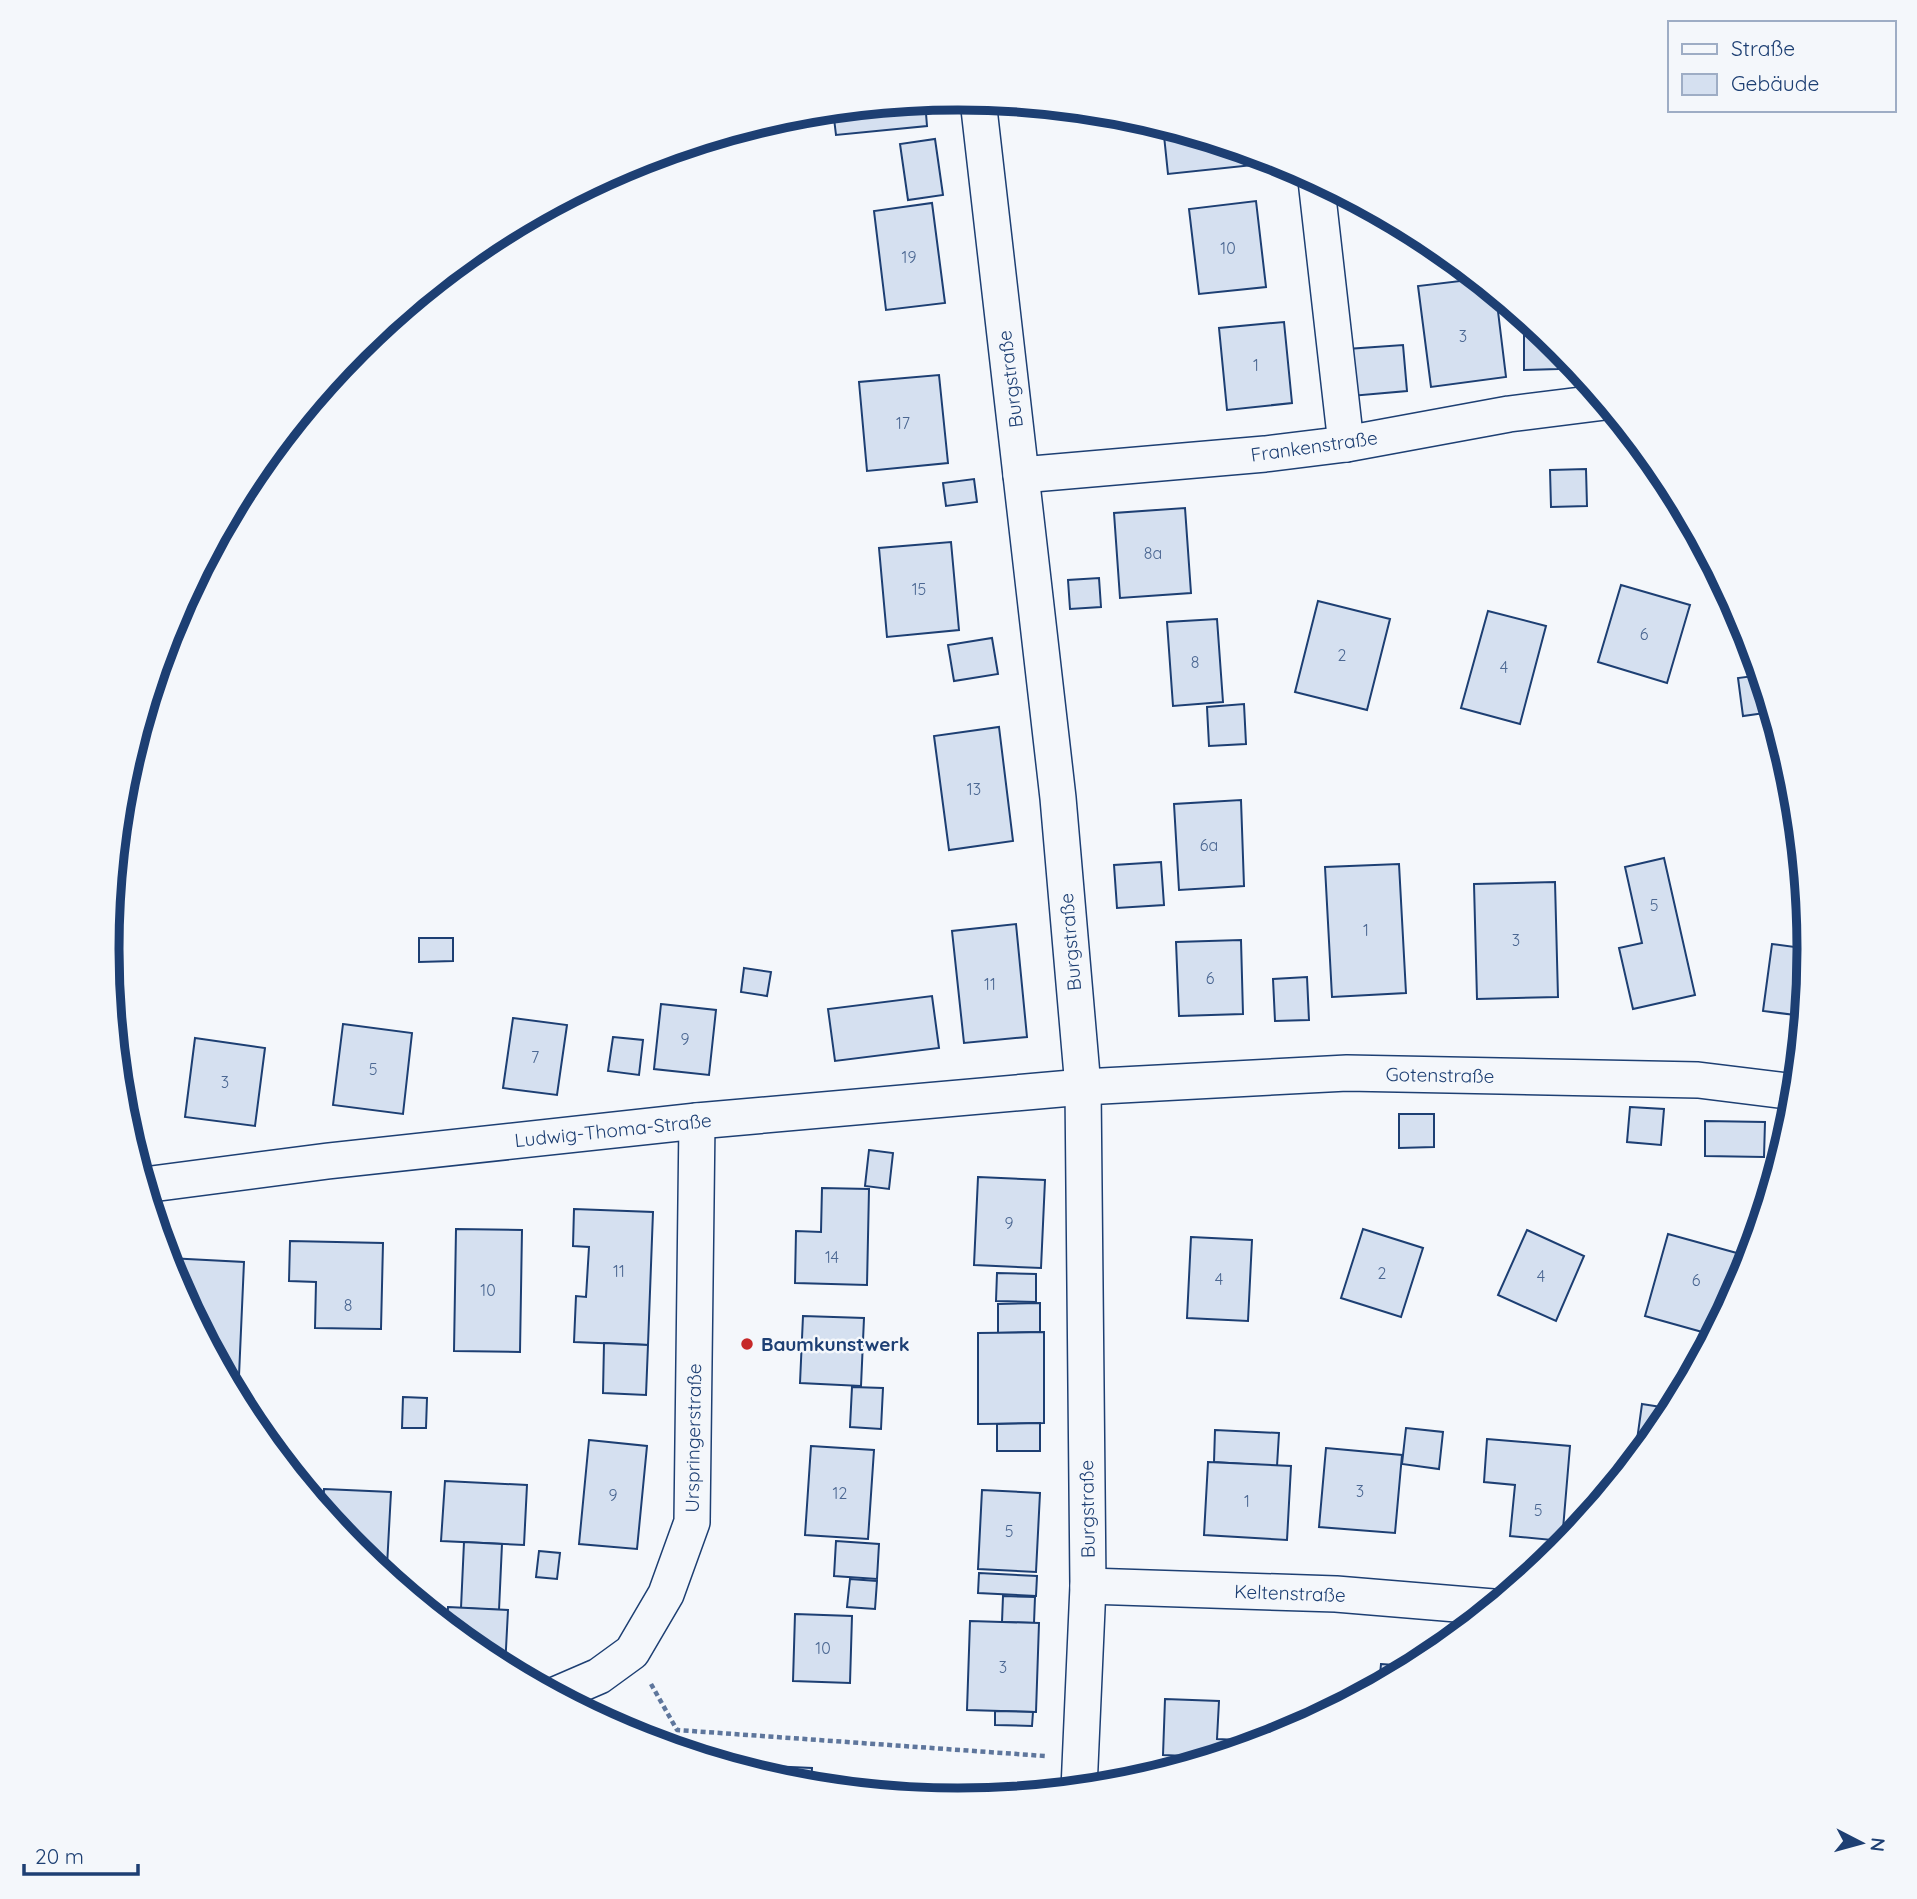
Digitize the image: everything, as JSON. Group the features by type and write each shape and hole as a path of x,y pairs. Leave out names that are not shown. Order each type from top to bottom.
{"street":[{"name":"Burgstraße","path":"979,111 1058,798 1083,1087 1088,1586 1080,1774"},
{"path":"1317,191 1346,444"},
{"name":"Frankenstraße","path":"1021,475 1265,454 1346,444 1509,414 1595,403"},
{"name":"Gotenstraße","path":"1083,1087 1347,1073 1698,1080 1786,1091"},
{"name":"Ludwig-Thoma-Straße","path":"153,1184 328,1161 697,1121 1083,1087"},
{"name":"Urspringerstraße","path":"566,1690 599,1676 632,1652 666,1594 692,1522 697,1121"},
{"name":"Keltenstraße","path":"1088,1586 1336,1594 1480,1606"}],"path":[{"path":"632,1652 677,1730 1080,1774"}],"building":[{"path":"926,111 927,126 836,135 834,119"},
{"path":"1164,136 1255,165 1168,174"},
{"path":"935,139 943,195 908,200 900,144"},
{"path":"1256,201 1266,287 1199,294 1189,209"},
{"path":"932,203 945,303 886,310 874,211"},
{"path":"1464,281 1497,307 1506,377 1431,387 1418,286"},
{"path":"1284,322 1292,403 1227,410 1219,328"},
{"path":"1524,330 1558,362 1558,369 1524,370"},
{"path":"1403,345 1407,391 1351,396 1347,349"},
{"path":"939,375 948,463 867,471 859,382"},
{"path":"1586,469 1587,506 1551,507 1550,470"},
{"path":"974,479 977,502 946,506 943,483"},
{"path":"1185,508 1191,593 1120,598 1114,513"},
{"path":"951,542 959,630 887,637 879,548"},
{"path":"1099,578 1101,607 1070,609 1068,580"},
{"path":"1621,585 1690,605 1667,683 1598,662"},
{"path":"1318,601 1390,619 1367,710 1295,692"},
{"path":"1488,611 1546,626 1520,724 1461,708"},
{"path":"1217,619 1223,702 1173,706 1167,622"},
{"path":"992,638 998,674 954,681 948,645"},
{"path":"1752,676 1763,713 1743,716 1738,678"},
{"path":"1244,704 1246,744 1209,746 1207,707"},
{"path":"999,727 1013,841 949,850 934,736"},
{"path":"1241,800 1244,886 1179,890 1174,804"},
{"path":"1664,858 1695,995 1633,1009 1619,948 1642,943 1625,867"},
{"path":"1161,862 1164,905 1117,908 1114,865"},
{"path":"1399,864 1406,993 1332,997 1325,867"},
{"path":"1555,882 1558,997 1477,999 1474,884"},
{"path":"1016,924 1027,1037 964,1043 952,931"},
{"path":"419,938 453,938 453,961 419,962"},
{"path":"1241,940 1243,1014 1179,1016 1176,942"},
{"path":"1772,944 1798,947 1795,1015 1763,1011"},
{"path":"744,968 771,972 767,996 741,992"},
{"path":"1307,977 1309,1020 1275,1021 1273,979"},
{"path":"932,996 939,1048 835,1061 828,1009"},
{"path":"661,1004 716,1010 709,1075 654,1069"},
{"path":"513,1018 567,1025 557,1095 503,1088"},
{"path":"343,1024 412,1033 403,1114 333,1105"},
{"path":"613,1037 643,1040 639,1075 608,1071"},
{"path":"195,1038 265,1048 255,1126 185,1117"},
{"path":"1630,1107 1664,1109 1661,1145 1627,1142"},
{"path":"1399,1114 1434,1114 1434,1147 1399,1148"},
{"path":"1705,1121 1765,1122 1764,1157 1705,1156"},
{"path":"869,1150 893,1153 889,1189 865,1186"},
{"path":"978,1177 1045,1180 1041,1268 974,1265"},
{"path":"822,1188 869,1189 867,1285 795,1283 796,1231 821,1232"},
{"path":"574,1209 653,1212 648,1345 574,1342 576,1296 586,1297 589,1247 573,1246"},
{"path":"456,1229 522,1230 520,1352 454,1351"},
{"path":"1363,1229 1423,1248 1401,1317 1341,1298"},
{"path":"1527,1230 1584,1256 1556,1321 1498,1295"},
{"path":"1668,1234 1740,1254 1705,1333 1645,1316"},
{"path":"1191,1237 1252,1240 1248,1321 1187,1318"},
{"path":"290,1241 383,1243 381,1329 315,1328 316,1282 289,1281"},
{"path":"178,1259 244,1262 239,1376 232,1369 206,1321"},
{"path":"997,1273 1036,1274 1036,1302 996,1301"},
{"path":"1040,1303 1040,1332 998,1333 998,1304"},
{"path":"803,1316 864,1318 861,1386 800,1383"},
{"path":"1044,1332 1044,1423 978,1424 978,1333"},
{"path":"604,1343 648,1345 646,1395 603,1393"},
{"path":"852,1387 883,1388 881,1429 850,1427"},
{"path":"403,1397 427,1398 426,1428 402,1428"},
{"path":"1642,1404 1662,1407 1656,1416 1637,1443"},
{"path":"1040,1423 1040,1451 997,1451 997,1424"},
{"path":"1406,1428 1443,1432 1439,1469 1402,1464"},
{"path":"1215,1430 1279,1433 1277,1466 1214,1462"},
{"path":"1487,1439 1570,1446 1563,1531 1555,1540 1510,1536 1515,1485 1484,1482"},
{"path":"589,1440 647,1446 637,1549 579,1544"},
{"path":"811,1446 874,1450 868,1539 805,1535"},
{"path":"1326,1448 1402,1455 1395,1533 1319,1527"},
{"path":"1208,1462 1291,1466 1287,1540 1204,1535"},
{"path":"445,1481 527,1485 524,1545 441,1541"},
{"path":"324,1489 391,1492 387,1563 365,1543 324,1498"},
{"path":"982,1490 1040,1493 1036,1572 978,1569"},
{"path":"836,1541 879,1544 877,1579 834,1576"},
{"path":"464,1542 502,1544 499,1610 461,1608"},
{"path":"539,1551 560,1553 557,1579 536,1577"},
{"path":"979,1573 1037,1576 1036,1596 978,1593"},
{"path":"850,1579 877,1581 875,1609 847,1607"},
{"path":"1003,1596 1035,1597 1034,1623 1002,1622"},
{"path":"448,1607 508,1610 506,1655 492,1647 448,1615"},
{"path":"795,1614 852,1616 850,1683 793,1681"},
{"path":"970,1621 1039,1623 1036,1712 967,1710"},
{"path":"1381,1664 1396,1665 1380,1675"},
{"path":"1165,1699 1219,1701 1217,1739 1238,1740 1185,1757 1163,1755"},
{"path":"995,1711 1033,1712 1032,1726 995,1725"},
{"path":"765,1766 812,1768 812,1776"}],"place":[{"name":"Baumkunstwerk","path":"747,1344"}]}
